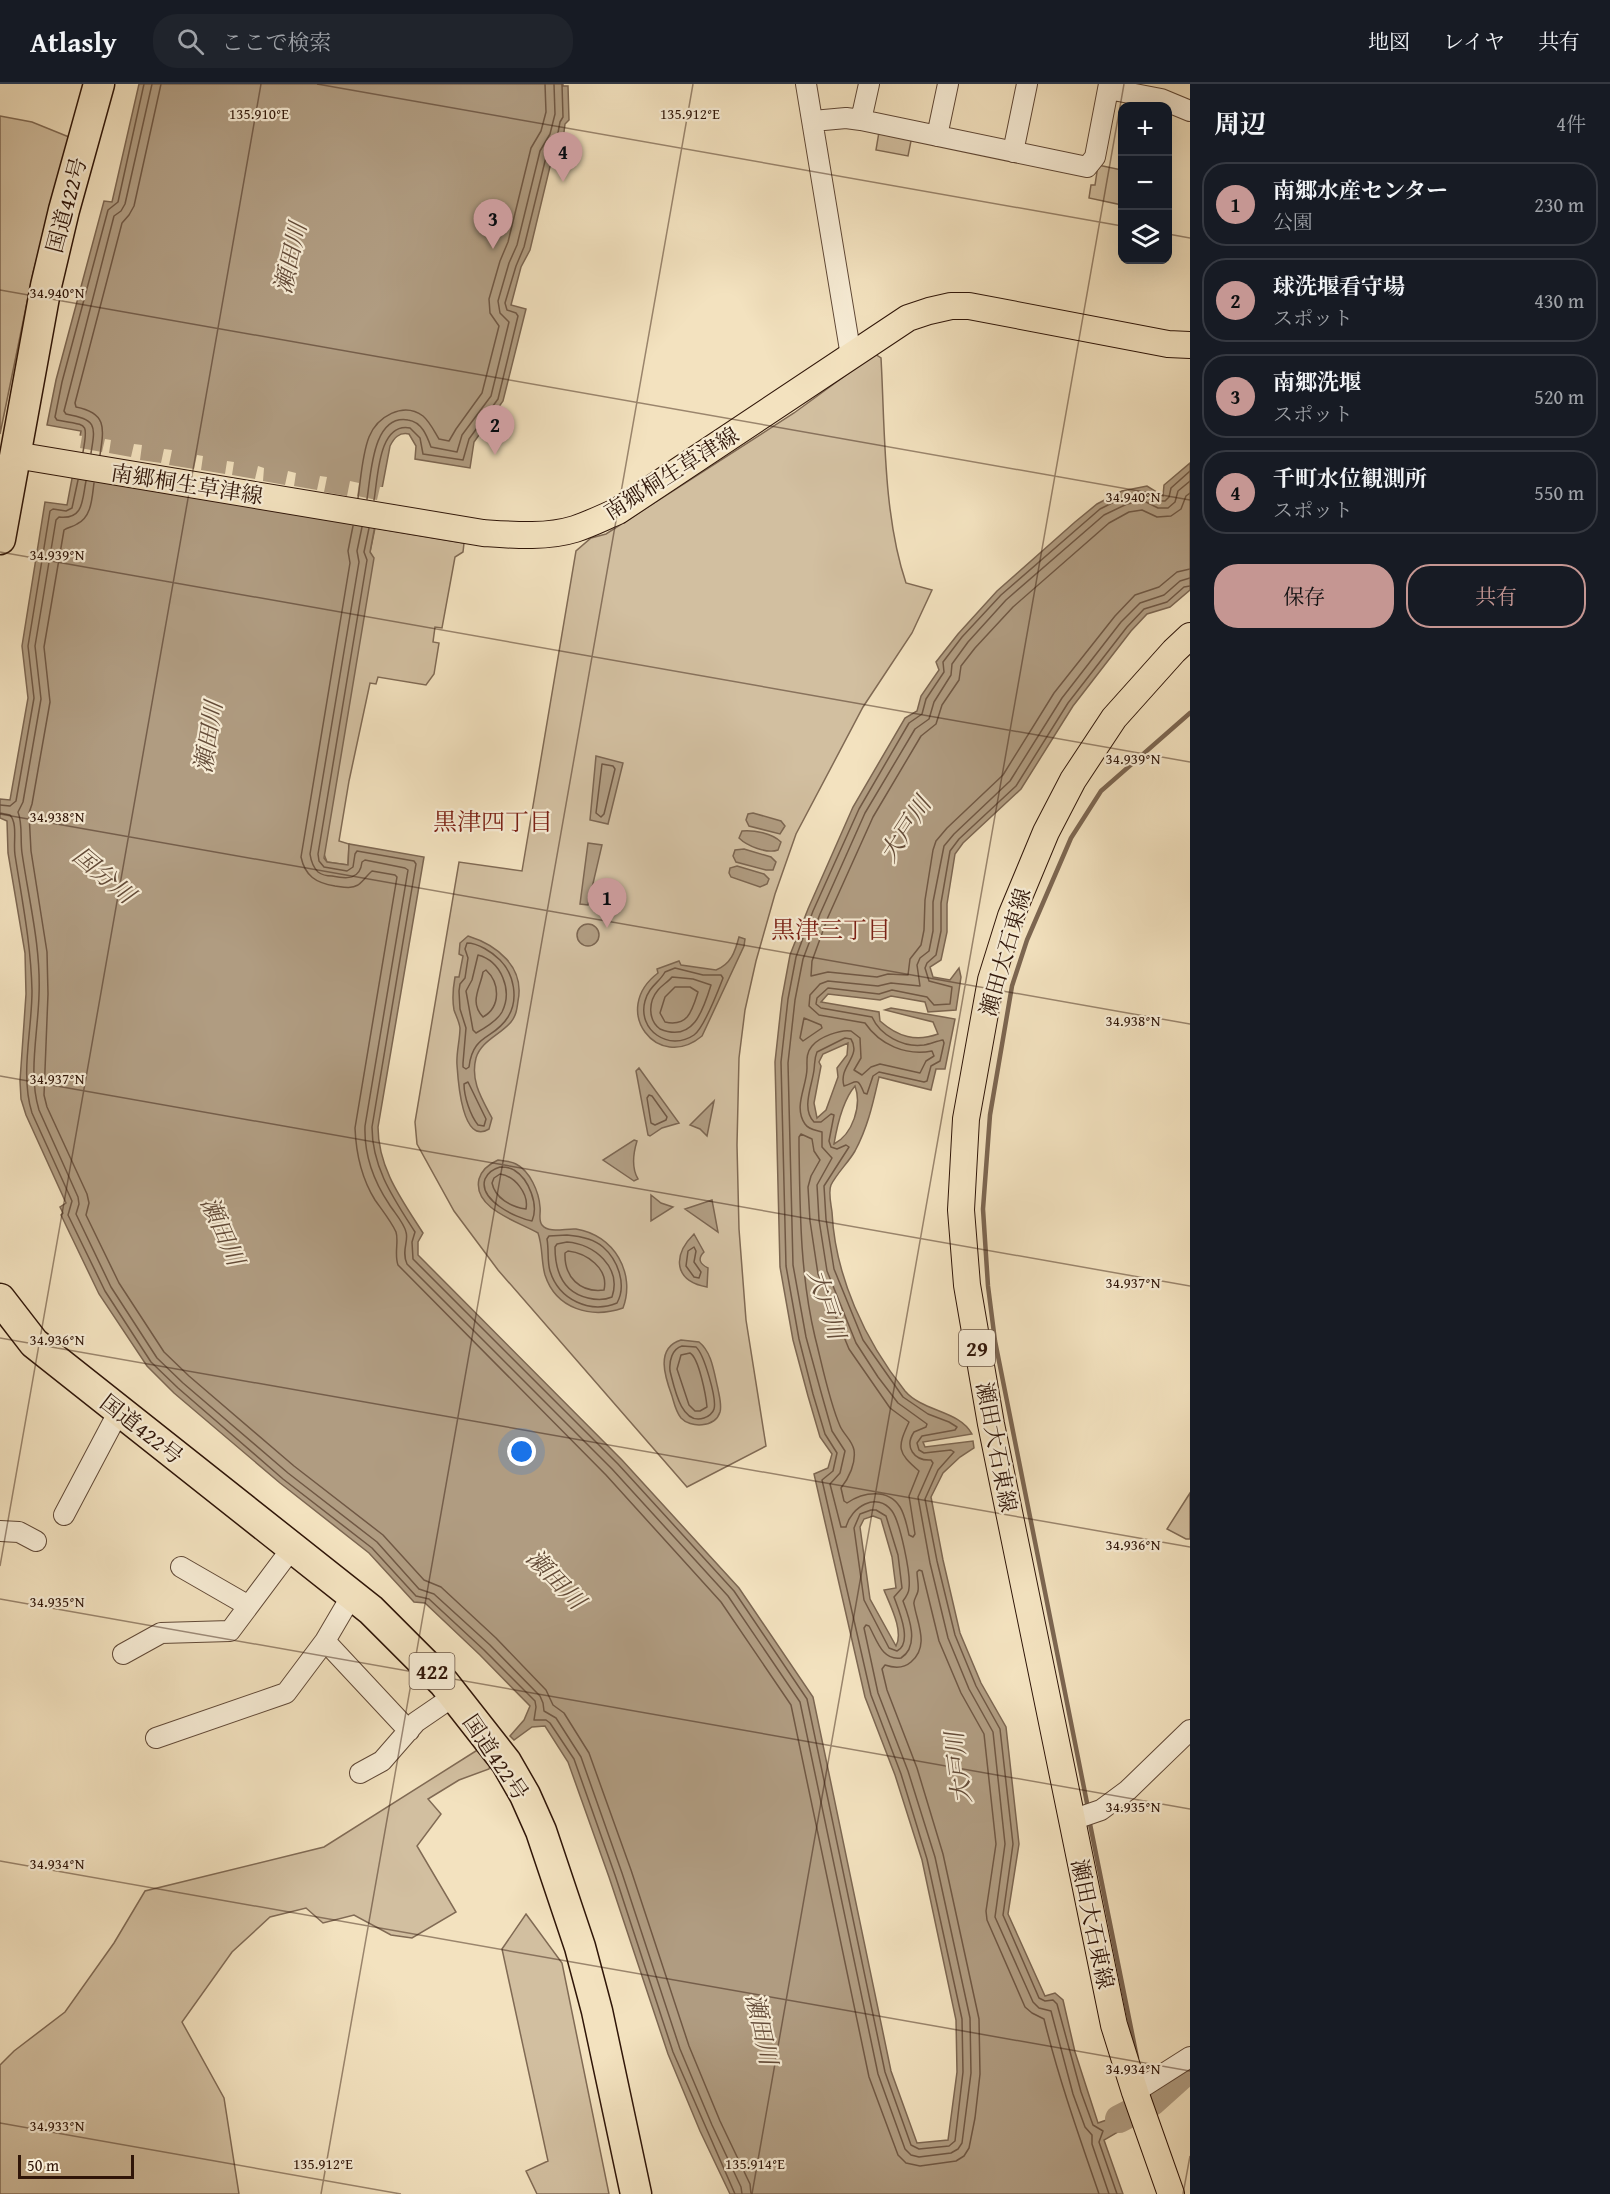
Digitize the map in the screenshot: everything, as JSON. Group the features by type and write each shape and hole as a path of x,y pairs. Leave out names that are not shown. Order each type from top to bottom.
{"highway":[{"name":"国道422号","path":"0,539 53,252 99,84"},
{"name":"国道422号","path":"0,1299 34,1342 371,1610 444,1683 506,1762 525,1795 541,1831 580,1947 595,2002 636,2194"}],"main road":[{"name":"南郷桐生草津線","path":"15,455 483,533 517,536 551,534 574,530 618,510 908,318 929,311 951,306 984,307 1168,344 1190,345"},
{"name":"瀬田大石東線","path":"1171,2194 1139,2105 1114,2025 991,1424 966,1285 961,1210 966,1119 991,981 1011,916 1046,832 1073,780 1114,718 1190,636"}],"street":[{"path":"806,84 851,356"},
{"path":"861,120 869,84"},
{"path":"937,136 948,84"},
{"path":"1013,152 1027,84"},
{"path":"813,122 846,118 861,120 1087,167 1095,157 1109,87 1161,99 1190,111"},
{"path":"64,1515 119,1411"},
{"path":"0,1531 19,1532 36,1541"},
{"path":"123,1654 161,1633 230,1631 247,1605 292,1548"},
{"path":"181,1567 247,1605"},
{"path":"156,1738 286,1693 325,1641 352,1595"},
{"path":"325,1641 409,1731"},
{"path":"360,1773 382,1761 416,1722 454,1696"},
{"path":"1071,1820 1101,1809 1128,1790 1190,1730"},
{"path":"1139,2105 1190,2057"}],"shaded area":[{"path":"0,116 32,122 69,137 33,273 0,434"},
{"path":"879,132 912,136 908,156 876,150"},
{"path":"1098,165 1118,169 1118,204 1089,198 1091,185 1095,185"},
{"path":"875,354 881,358 886,472 898,557 906,583 932,590 912,633 863,707 796,834 775,894 756,961 745,1010 739,1058 737,1145 739,1229 746,1320 766,1446 687,1487 498,1270 454,1211 417,1144 415,1122 459,862 522,871 576,551 591,538 606,534 794,413"},
{"path":"375,528 464,543 463,552 455,557 442,628 435,627 433,642 439,643 434,674 426,685 378,677 376,684 370,683 339,841 349,844 348,865 327,862 324,854 373,558 370,552"},
{"path":"1190,1493 1190,1539 1186,1539 1167,1529"},
{"path":"479,1749 492,1759 489,1769 459,1780 428,1799 441,1814 417,1846 456,1912 412,1938 391,1935 354,1915 323,1923 306,1908 270,1917 232,1952 182,2022 224,2098 239,2194 0,2194 0,2065 14,2051 65,2012 114,1943 145,1891 324,1847"},
{"path":"526,1914 562,1963 609,2194 537,2194 526,2171 548,2161 502,1949"}],"water":[{"path":"139,84 563,84 563,86 568,86 569,120 565,124 563,140 553,154 530,250 521,267 511,305 526,309 503,401 474,442 470,468 415,459 416,446 409,434 397,436 390,446 370,552 374,558 324,858 327,862 348,865 349,844 424,857 378,1127 379,1142 387,1170 423,1233 418,1242 418,1255 622,1460 739,1588 813,1697 891,2071 917,2143 948,2140 957,2072 956,2020 922,1860 895,1775 865,1697 814,1474 828,1468 832,1454 820,1437 808,1396 793,1340 780,1267 775,1062 782,998 790,955 853,807 905,718 917,711 921,696 939,670 936,662 997,591 1097,504 1122,491 1147,486 1163,496 1164,485 1190,463 1190,590 1170,607 1147,614 1131,631 1073,706 1021,789 963,843 955,854 947,904 947,932 941,960 930,967 933,977 950,980 959,968 961,977 956,1010 928,1012 925,1002 891,996 880,1000 828,994 821,1002 879,1012 880,1021 900,1034 915,1038 938,1034 933,1022 885,1010 891,1008 955,1019 945,1069 936,1069 931,1090 879,1077 870,1115 860,1142 830,1188 834,1236 846,1284 855,1307 877,1351 891,1372 913,1398 959,1420 972,1434 923,1442 925,1447 973,1441 974,1448 943,1473 931,1497 960,1633 981,1683 1006,1727 1019,1844 1008,1914 1045,1996 1055,1993 1063,2000 1075,2052 1098,2123 1129,2112 1131,2121 1104,2140 1123,2194 730,2194 700,2131 668,2054 568,1762 545,1726 532,1727 514,1740 510,1736 524,1720 530,1706 425,1603 414,1602 369,1553 280,1483 174,1393 147,1366 99,1294 61,1215 63,1213 60,1207 66,1203 21,1099 20,1081 26,994 25,953 8,853 7,821 0,818 0,799 10,800 28,698 22,646 45,502 67,505 81,431 47,425 56,380 104,201 112,202","holes":["848,1043 847,1055 837,1068 838,1077 826,1110 817,1118 814,1103 821,1066 819,1062 823,1054","855,1086 857,1102 854,1118 846,1133 834,1144 841,1114","873,1516 881,1519 892,1557 896,1588 884,1590 897,1626 896,1646 870,1599 860,1527 864,1519"]},
{"path":"596,756 623,763 608,824 590,820"},
{"path":"753,813 781,821 785,826 780,834 749,826 746,820 748,814"},
{"path":"742,831 773,836 781,842 778,850 763,850 747,844 739,838"},
{"path":"588,843 602,845 588,905 580,904"},
{"path":"744,849 771,857 776,862 773,870 736,862 733,856 735,850"},
{"path":"737,866 764,874 769,879 767,884 760,887 731,877 730,868"},
{"path":"588,924 596,927 599,935 596,943 588,946 580,943 577,935 580,927"},
{"path":"468,936 489,945 506,959 513,968 519,989 517,1010 513,1020 482,1047 476,1058 476,1082 492,1118 489,1129 480,1132 473,1128 467,1120 460,1096 457,1060 460,1028 453,1002 455,977 459,977 463,956 459,954 460,943"},
{"path":"739,937 745,939 744,946 702,1036 685,1045 670,1047 656,1042 645,1032 639,1019 638,1004 644,988 658,973 657,969 679,961 681,965 716,970 732,957"},
{"path":"639,1068 679,1123 662,1128 650,1136 636,1071"},
{"path":"714,1101 707,1136 700,1129 690,1125"},
{"path":"634,1140 637,1141 634,1165 638,1179 634,1181 603,1160"},
{"path":"498,1160 521,1167 533,1182 538,1195 540,1221 545,1228 576,1229 601,1239 611,1247 624,1269 626,1295 623,1308 599,1312 587,1311 566,1303 557,1296 545,1275 538,1233 499,1213 483,1199 479,1189 480,1175 486,1167"},
{"path":"651,1195 661,1203 673,1207 651,1221"},
{"path":"712,1200 718,1232 685,1209"},
{"path":"694,1234 704,1252 700,1261 708,1268 707,1287 688,1279 680,1266 682,1251"},
{"path":"681,1340 699,1342 707,1351 712,1363 721,1409 717,1417 708,1424 690,1424 679,1416 674,1404 664,1364 668,1349"}],"pier":[{"path":"77,435 82,436 80,448 102,452 105,439 111,440 109,453 131,457 134,444 142,445 140,460 161,463 164,449 172,450 169,465 194,469 197,455 203,456 201,470 225,474 227,461 234,462 232,475 255,479 258,466 264,468 263,481 285,485 288,471 296,473 294,486 317,490 320,476 327,477 324,492 347,496 350,481 359,483 357,496 377,500 380,487 385,487 378,528 70,474"}],"waterway":[{"path":"1088,1808 995,1341 988,1286 983,1209 990,1115 1012,986 1027,940 1071,838 1101,791 1190,713"},
{"path":"1089,1819 1137,2058"},
{"path":"1119,2119 1152,2102 1190,2068"},
{"path":"1148,2091 1152,2102"}],"place":[{"name":"千町水位観測所","path":"563,182"},
{"name":"南郷洗堰","path":"493,249"},
{"name":"球洗堰看守場","path":"495,455"},
{"name":"南郷水産センター","path":"607,928"}],"district":[{"name":"黒津四丁目","path":"493,821"},
{"name":"黒津三丁目","path":"831,929"}],"water label":[{"name":"瀬田川","path":"290,258"},
{"name":"瀬田川","path":"208,737"},
{"name":"大戸川","path":"905,829"},
{"name":"国分川","path":"104,875"},
{"name":"瀬田川","path":"223,1231"},
{"name":"大戸川","path":"827,1304"},
{"name":"瀬田川","path":"556,1579"},
{"name":"大戸川","path":"958,1768"},
{"name":"瀬田川","path":"762,2029"}]}
